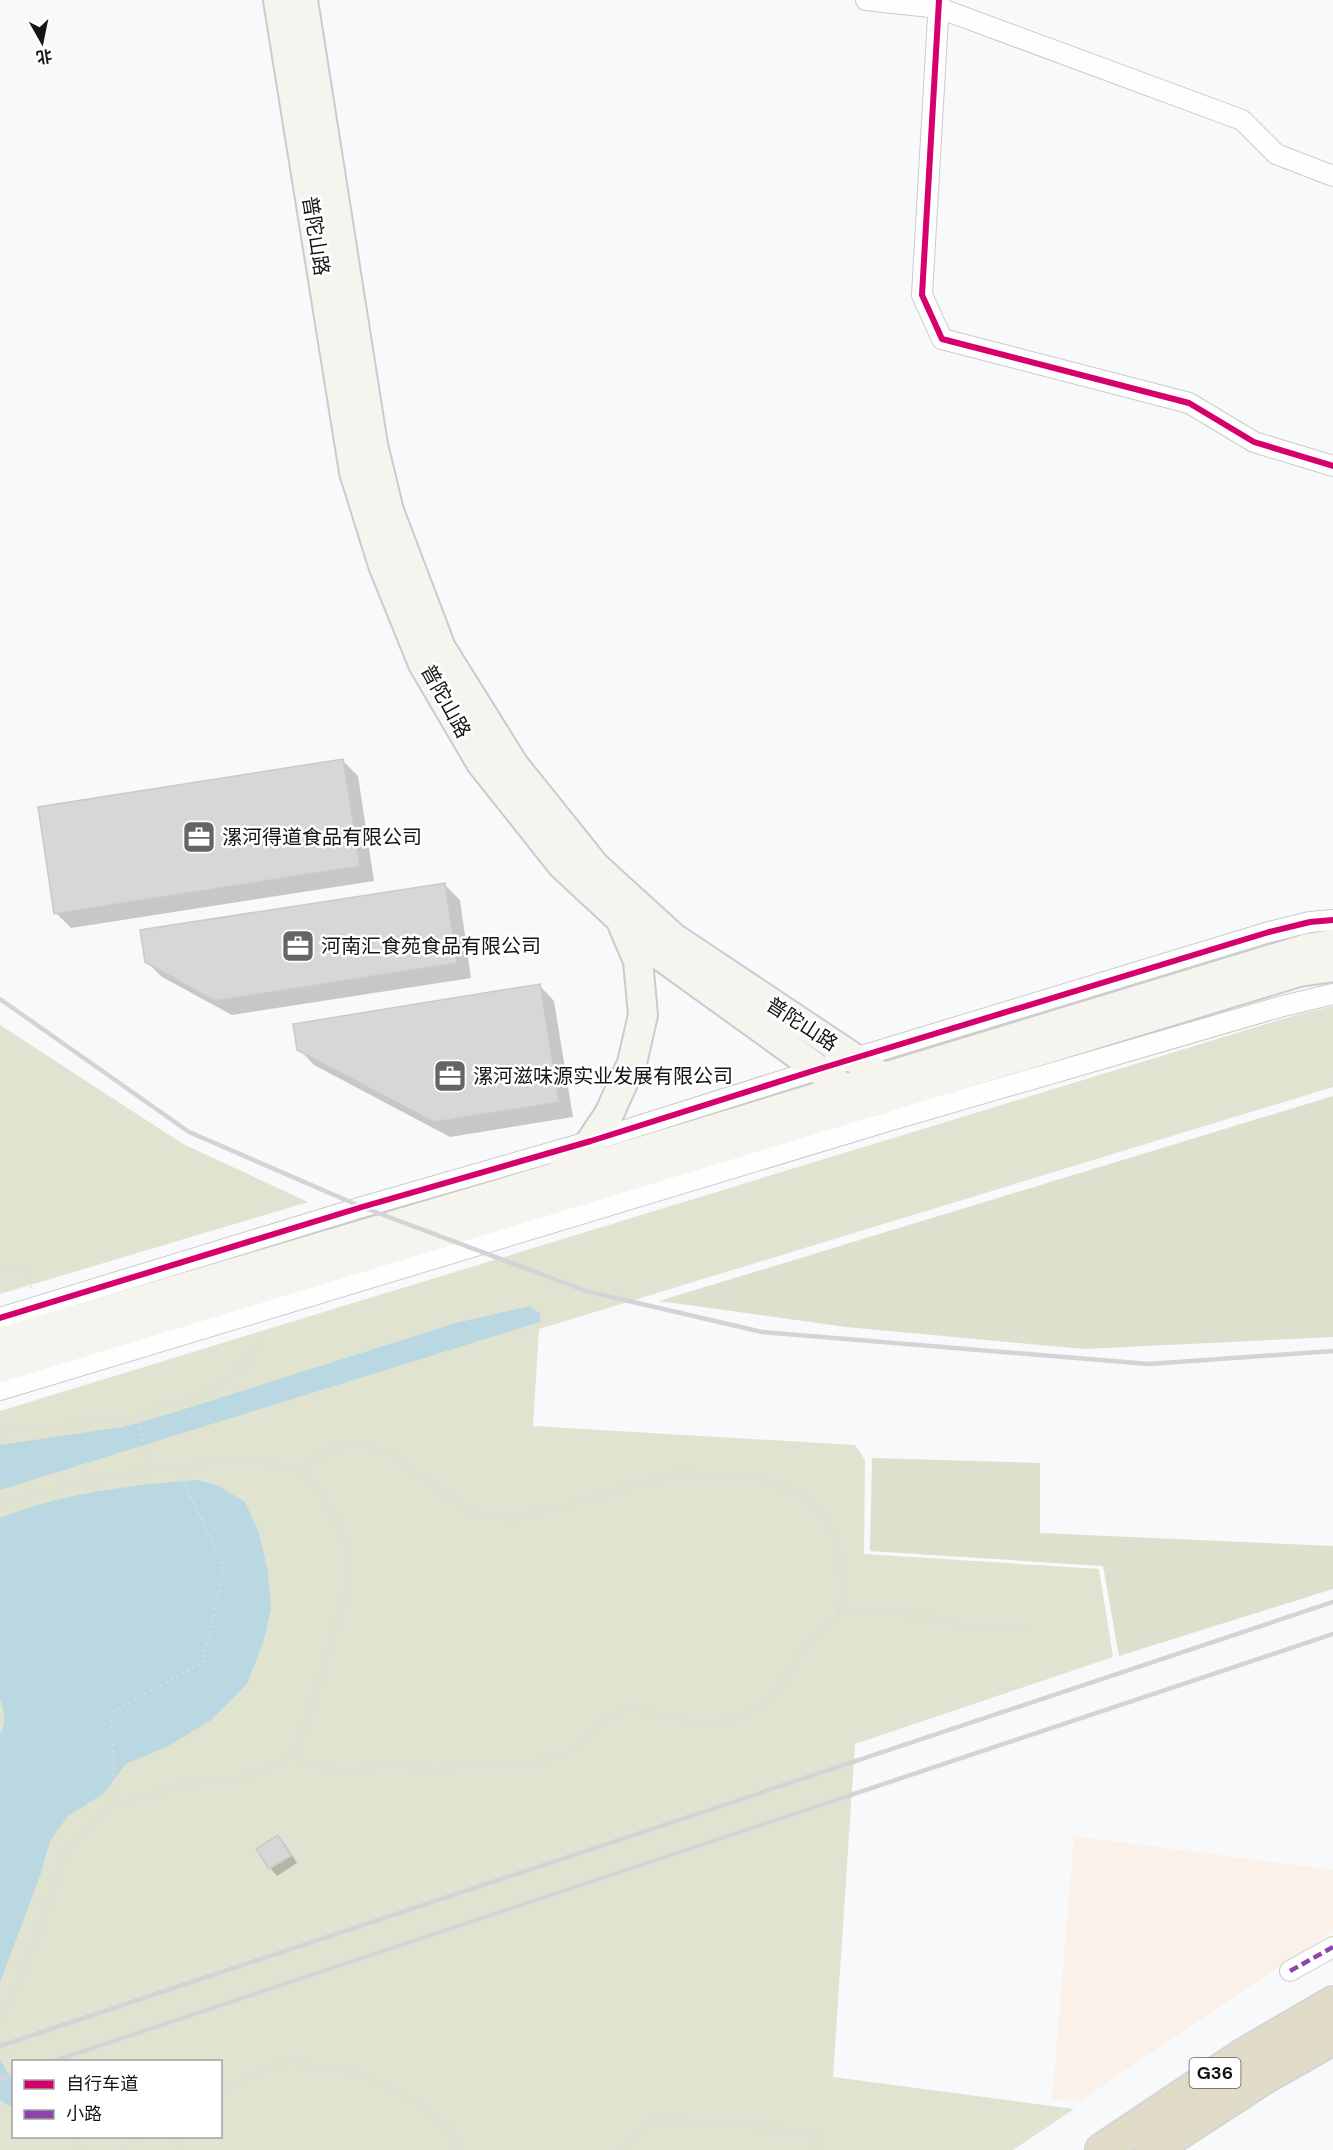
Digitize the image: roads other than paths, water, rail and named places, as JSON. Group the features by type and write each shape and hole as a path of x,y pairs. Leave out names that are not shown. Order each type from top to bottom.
{"highway":[{"name":"G36","path":"1102,2150 1244,2055 1333,2003"},
{"name":"G36","path":"1152,2150 1266,2076 1333,2038"}],"main road":[{"name":"普陀山路","path":"278,0 354,472 383,565 423,663 481,763 562,865 658,954 844,1088 883,1099"},
{"name":"普陀山路","path":"303,0 373,445 388,511 441,648 514,765 595,866 674,938 854,1059 883,1099"},
{"path":"559,1176 591,1141 609,1114 632,1064 643,1015 638,961 620,918"},
{"path":"883,1099 1308,948 1333,944"},
{"path":"0,1368 1299,972 1333,967"},
{"path":"0,1342 559,1176 844,1088"}],"street":[{"path":"866,0 939,4 1242,120 1276,154 1333,176"},
{"path":"939,4 922,295 942,339 1190,403 1254,442 1333,466"},
{"path":"0,1318 362,1206 591,1141 1269,932 1310,922 1333,920"},
{"path":"0,1390 265,1310 883,1099 1333,994"},
{"path":"1290,1971 1333,1947"}],"water":[{"path":"530,1306 540,1314 540,1322 0,1490 0,1445 122,1427 456,1323"},
{"path":"197,1480 217,1485 245,1502 259,1533 268,1572 271,1608 264,1640 247,1684 210,1721 168,1746 126,1764 104,1793 67,1817 50,1841 41,1873 0,1983 0,1734 4,1713 0,1699 0,1518 72,1496"},
{"path":"0,2059 12,2080 12,2107 0,2100"}],"railway":[{"path":"0,999 189,1132 362,1207 586,1291 762,1332 1149,1364 1333,1351"},
{"path":"0,2046 1333,1602"},
{"path":"57,2060 1333,1634"},
{"path":"0,2079 12,2075"}],"place":[{"name":"漯河得道食品有限公司","path":"199,837"},
{"name":"河南汇食苑食品有限公司","path":"298,946"},
{"name":"漯河滋味源实业发展有限公司","path":"450,1076"}]}
